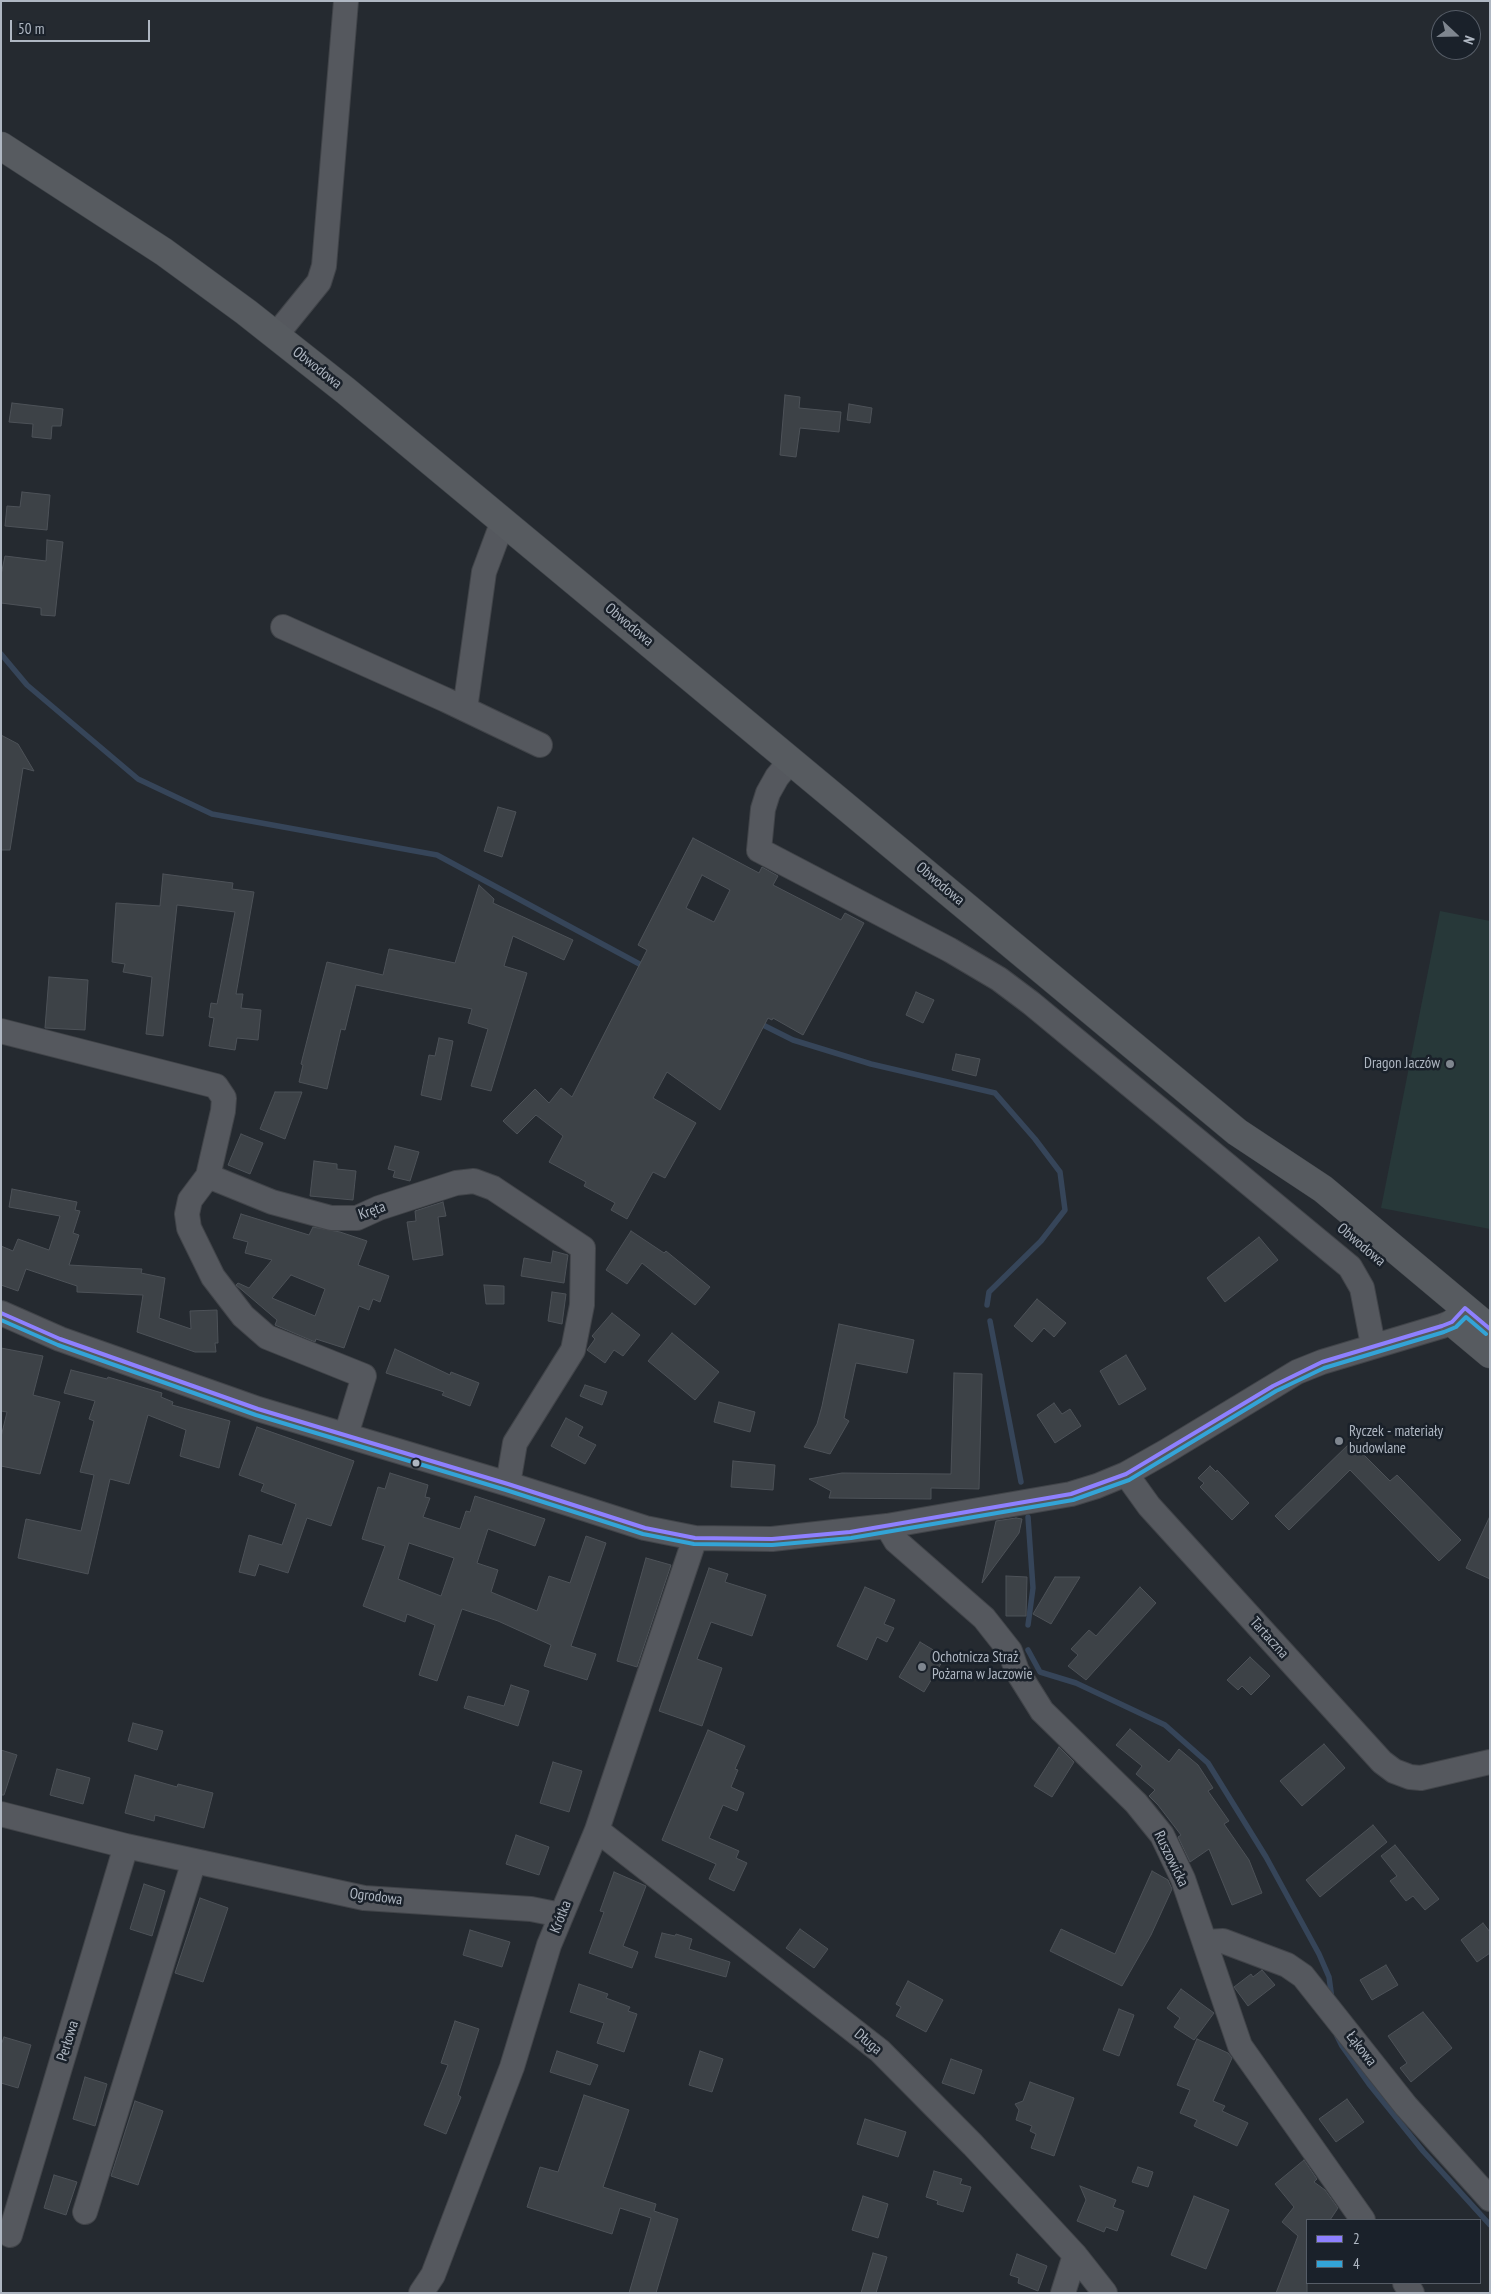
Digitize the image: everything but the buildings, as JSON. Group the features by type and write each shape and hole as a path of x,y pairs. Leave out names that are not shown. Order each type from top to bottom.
{"main road":[{"name":"Obwodowa","path":"1,146 164,252 276,335 503,521 1237,1132 1323,1189 1458,1315 1490,1354"},
{"name":"Obwodowa","path":"1458,1315 1490,1330"}],"street":[{"path":"276,335 319,282 324,266 346,1"},
{"path":"465,709 484,572 503,521"},
{"path":"282,627 465,709 540,745"},
{"path":"791,760 777,777 768,793 763,809 759,850 950,950 999,979 1031,1003 1350,1267 1362,1288 1373,1346"},
{"path":"1,1031 216,1086 224,1098 223,1111 208,1176 190,1200 187,1214 189,1228 213,1277 243,1316 267,1337 364,1376 346,1435"},
{"name":"Kręta","path":"208,1176 272,1202 331,1218 357,1218 456,1183 474,1181 493,1188 583,1248 582,1305 573,1350 515,1442 508,1484"},
{"path":"1,1313 60,1339 258,1409 508,1484 645,1528 696,1538 772,1539 886,1526 1072,1494 1126,1474 1297,1372 1458,1315"},
{"name":"Tartaczna","path":"1126,1474 1149,1506 1382,1762 1394,1771 1410,1777 1429,1776 1490,1762"},
{"name":"Ruszowicka","path":"886,1526 896,1542 984,1618 1010,1651 1017,1671 1042,1710 1110,1775 1162,1835 1183,1879 1240,2046 1362,2219"},
{"name":"Krótka","path":"421,2293 433,2275 512,2067 549,1945 597,1830 696,1538"},
{"name":"Ogrodowa","path":"1,1814 126,1846 364,1898 531,1909 561,1915"},
{"name":"Długa","path":"597,1830 880,2050 1075,2255 1105,2293"},
{"name":"Perłowa","path":"10,2235 126,1846"},
{"path":"85,2212 194,1861"},
{"name":"Łąkowa","path":"1205,1942 1223,1941 1287,1965 1303,1976 1406,2106 1490,2200"},
{"path":"1063,2293 1075,2255"}],"shaded area":[{"name":"Dragon Jaczów","path":"1440,911 1490,921 1490,1229 1381,1208"}],"waterway":[{"path":"1,654 27,685 138,779 212,814 437,855 645,967"},
{"path":"759,1023 793,1040 871,1064 995,1093 1035,1139 1060,1172 1065,1210 1041,1241 989,1292 987,1305"},
{"path":"990,1321 1021,1482"},
{"path":"1028,1517 1033,1588 1028,1625"},
{"path":"1028,1650 1040,1672 1076,1683 1165,1725 1208,1763 1266,1857 1319,1954 1329,1977 1332,1999"},
{"path":"1337,2036 1369,2084 1423,2151 1490,2225"}],"transit line":[{"name":"2","path":"1,1313 60,1339 258,1409 508,1484 645,1528 695,1538 772,1539 850,1532 1071,1494 1126,1474 1273,1386 1322,1362 1442,1326 1452,1322 1465,1308 1490,1329"},
{"name":"4","path":"1,1320 58,1345 256,1415 506,1490 643,1534 694,1544 772,1545 851,1538 1073,1500 1129,1480 1276,1391 1324,1368 1444,1332 1456,1327 1466,1317 1486,1334"}],"place":[{"name":"Dragon Jaczów","path":"1450,1064"},
{"name":"Ryczek - materiały budowlane","path":"1339,1441"},
{"name":"Ochotnicza Straż Pożarna w Jaczowie","path":"922,1667"}]}
